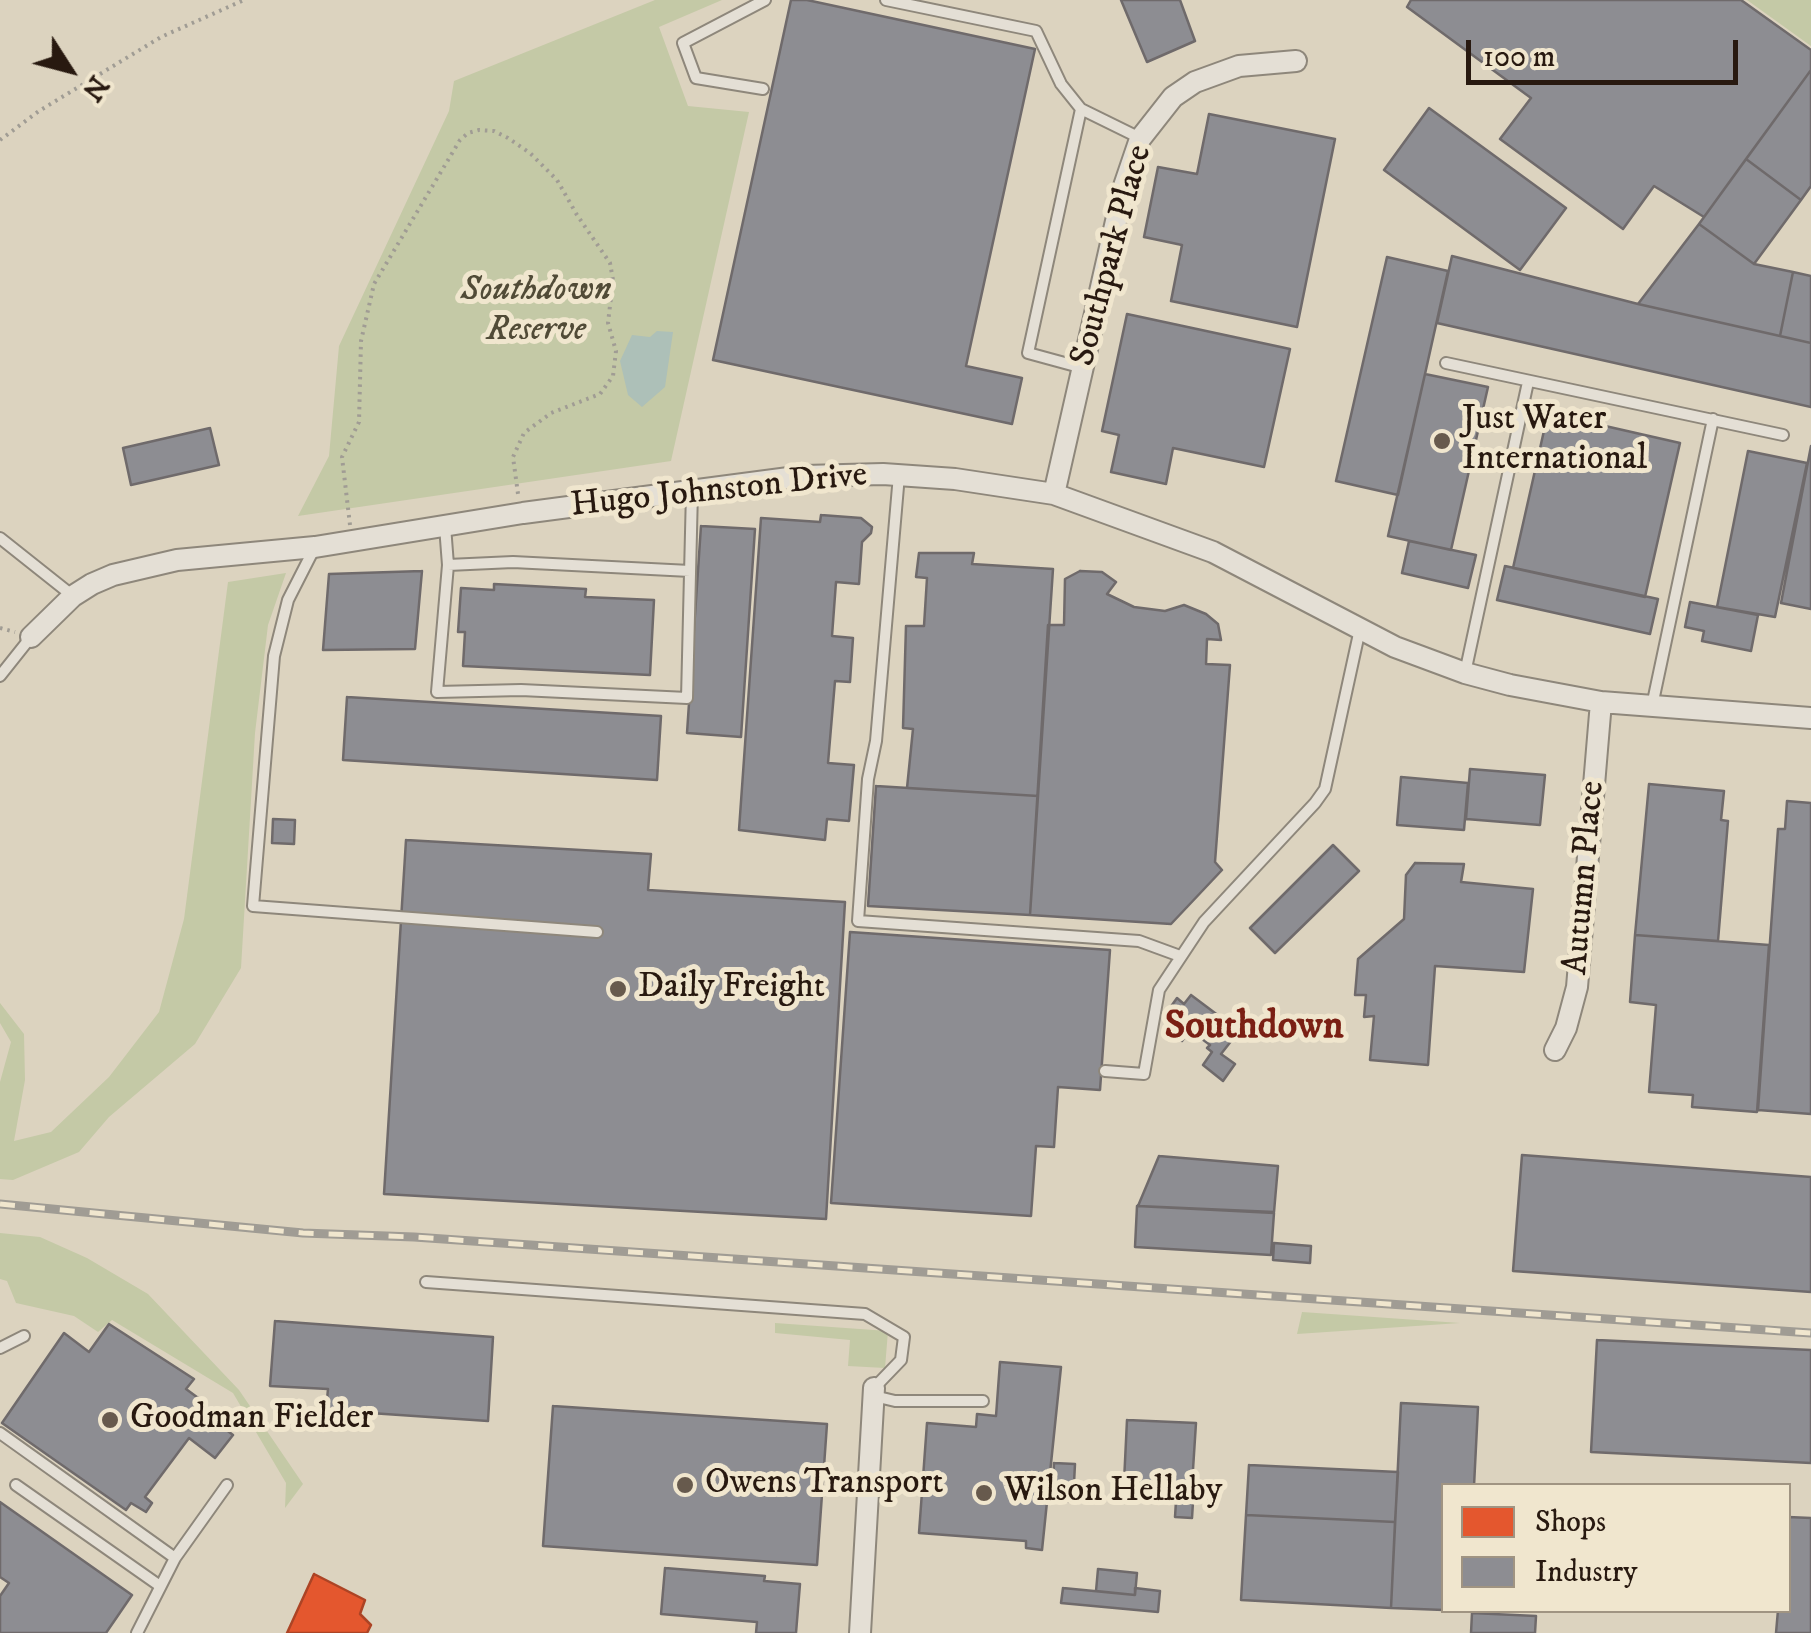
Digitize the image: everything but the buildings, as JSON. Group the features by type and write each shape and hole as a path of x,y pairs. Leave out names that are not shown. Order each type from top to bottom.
{"street":[{"name":"Southpark Place","path":"1054,494 1124,186 1140,138 1173,96 1194,82 1240,66 1296,61"},
{"name":"Hugo Johnston Drive","path":"30,637 73,596 113,575 177,560 315,547 804,476 899,475 1054,494 1213,552 1395,647 1465,673 1600,702 1811,718"},
{"name":"Autumn Place","path":"1555,1050 1566,1028 1577,987 1600,702"},
{"path":"860,1633 874,1392"}],"lane":[{"path":"762,89 696,78 684,43 766,0"},
{"path":"886,0 1036,31 1061,84 1082,108 1140,138"},
{"path":"1082,108 1028,353 1082,368"},
{"path":"1446,363 1783,435"},
{"path":"1465,673 1528,382"},
{"path":"1652,706 1713,419"},
{"path":"899,475 876,741 868,779 858,921 1139,941 1180,956"},
{"path":"445,526 448,564 436,692 521,690 687,698 692,490"},
{"path":"0,538 73,596"},
{"path":"315,547 288,600 274,656 253,906 597,932"},
{"path":"448,564 513,562 690,571"},
{"path":"1105,1071 1144,1074 1159,990 1180,956 1232,889 1316,804 1324,789 1360,629"},
{"path":"0,676 30,637"},
{"path":"426,1282 865,1314 904,1337 900,1360 874,1392 895,1401 983,1401"},
{"path":"0,1348 24,1336"},
{"path":"0,1433 175,1558"},
{"path":"16,1485 160,1586"},
{"path":"137,1633 175,1558 226,1485"}],"path":[{"path":"0,140 39,111 161,36 244,0"},
{"path":"348,509 342,456 358,422 361,341 374,284 460,140 479,130 494,131 508,138 530,152 558,180 610,263 613,280 608,323 616,351 613,376 600,394 551,413 524,433 513,457 516,484"}],"green space":[{"name":"Southdown Reserve","path":"655,0 722,0 659,27 688,106 749,112 671,461 298,516 329,456 339,346 449,111 454,81"},
{"path":"1747,0 1811,0 1811,46"},
{"path":"286,573 268,625 255,733 241,968 195,1044 109,1117 79,1152 13,1180 0,1179 0,1082 11,1042 0,1023 0,1003 24,1034 25,1080 14,1141 51,1132 109,1077 159,1012 184,919 228,582"},
{"path":"0,1233 40,1237 87,1258 148,1294 239,1390 303,1484 285,1508 286,1483 233,1393 112,1320 98,1332 74,1316 16,1303 7,1281 0,1279"},
{"path":"1302,1312 1460,1323 1297,1334"},
{"path":"775,1323 888,1331 885,1368 848,1366 850,1340 775,1333"}],"shaded area":[{"path":"657,331 673,332 665,387 642,407 628,395 620,361 632,335 650,337"}],"railway":[{"path":"0,1204 303,1233 414,1237 1811,1333"}],"place":[{"name":"Just Water International","path":"1442,441"},
{"name":"Daily Freight","path":"618,989"},
{"name":"Goodman Fielder","path":"110,1420"},
{"name":"Owens Transport","path":"685,1485"},
{"name":"Wilson Hellaby","path":"984,1493"}],"district":[{"name":"Southdown","path":"1254,1029"}]}
